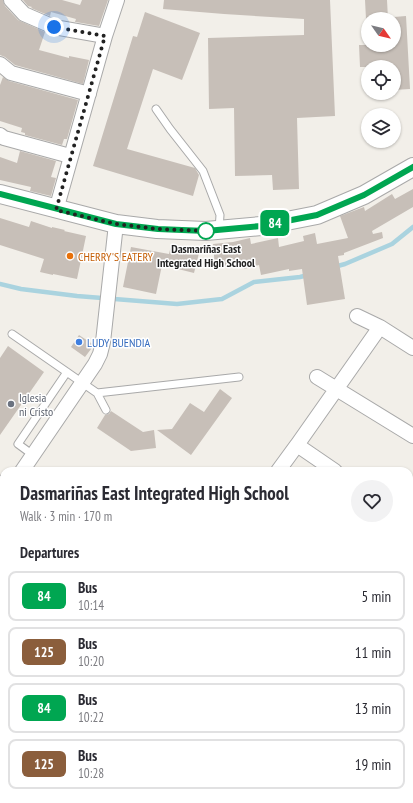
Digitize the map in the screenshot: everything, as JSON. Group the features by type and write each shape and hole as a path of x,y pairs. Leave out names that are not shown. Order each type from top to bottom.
{"street":[{"path":"11,0 24,14 54,27 105,36"},
{"path":"56,210 70,156 117,0"},
{"path":"0,64 11,73 89,94"},
{"path":"0,135 4,138 70,156"},
{"path":"0,194 56,210 116,224 158,229 206,231 261,226 317,215 364,195 413,167"},
{"path":"25,467 95,364 100,354 103,342 116,224"},
{"path":"357,316 380,327 413,348"},
{"path":"281,467 380,327"},
{"path":"317,377 413,436"},
{"path":"297,445 329,467"}],"lane":[{"path":"156,109 203,171 220,215 219,230"},
{"path":"12,334 97,393 106,410"},
{"path":"33,455 18,444 67,372"},
{"path":"97,393 239,377"}],"building":[{"path":"0,0 3,0 5,6 18,20 45,32 39,50 69,58 69,56 89,60 83,84 15,65 0,55"},
{"path":"23,0 62,0 80,5 82,0 108,0 99,26 75,22 76,19 51,12 50,16 31,8 32,7 28,6"},
{"path":"164,0 330,0 335,116 297,118 299,189 273,190 272,175 235,176 234,108 209,109 208,38 304,35 304,19 163,9"},
{"path":"365,0 387,0 388,12 366,12"},
{"path":"145,12 200,33 182,80 153,69 127,149 195,168 199,175 193,196 93,166 133,36 137,37"},
{"path":"401,16 406,16 410,89 401,90 401,60 361,60 360,67 359,45 361,45 361,52 401,52"},
{"path":"3,77 9,81 78,100 67,139 64,139 62,145 25,135 25,133 21,132 22,128 0,121 0,85"},
{"path":"20,151 56,161 51,177 56,178 51,196 30,191 31,187 0,180 0,157 17,163"},
{"path":"413,189 413,207 372,231 373,234 382,232 383,238 344,253 344,255 338,256 345,299 307,305 302,269 289,271 289,269 261,275 259,265 244,269 243,264 215,267 213,244 233,242 250,238 251,244 278,238 279,247 304,241 303,236 315,233 317,244 348,238 340,216 364,207 365,211 392,194 395,199"},
{"path":"0,218 29,227 31,221 52,228 86,236 77,279 40,272 44,259 0,245"},
{"path":"171,246 199,253 194,273 162,265 156,294 123,287 131,247 169,254"},
{"path":"79,335 94,345 85,357 71,347"},
{"name":"Iglesia ni Cristo","path":"8,346 44,372 0,435 0,358"},
{"path":"220,389 232,398 191,455 157,430 172,429 190,403 204,412"},
{"path":"111,411 143,432 154,430 156,448 131,451 97,428 105,415 109,414"}],"waterway":[{"path":"334,267 345,264 392,244 413,227"},
{"path":"0,284 21,289 77,296 177,304 222,299 254,282 308,275"}],"bus line":[{"name":"84","path":"0,194 56,210 116,224 158,229 206,231 261,226 317,215 364,195 413,167"}],"place":[{"name":"Dasmariñas East Integrated High School","path":"206,231"},
{"name":"CHERRY'S EATERY","path":"70,256"},
{"name":"LUDY BUENDIA","path":"79,342"},
{"name":"Iglesia ni Cristo","path":"11,404"}],"route":[{"path":"54,27 105,36 56,210 116,224 158,229 206,231"}]}
